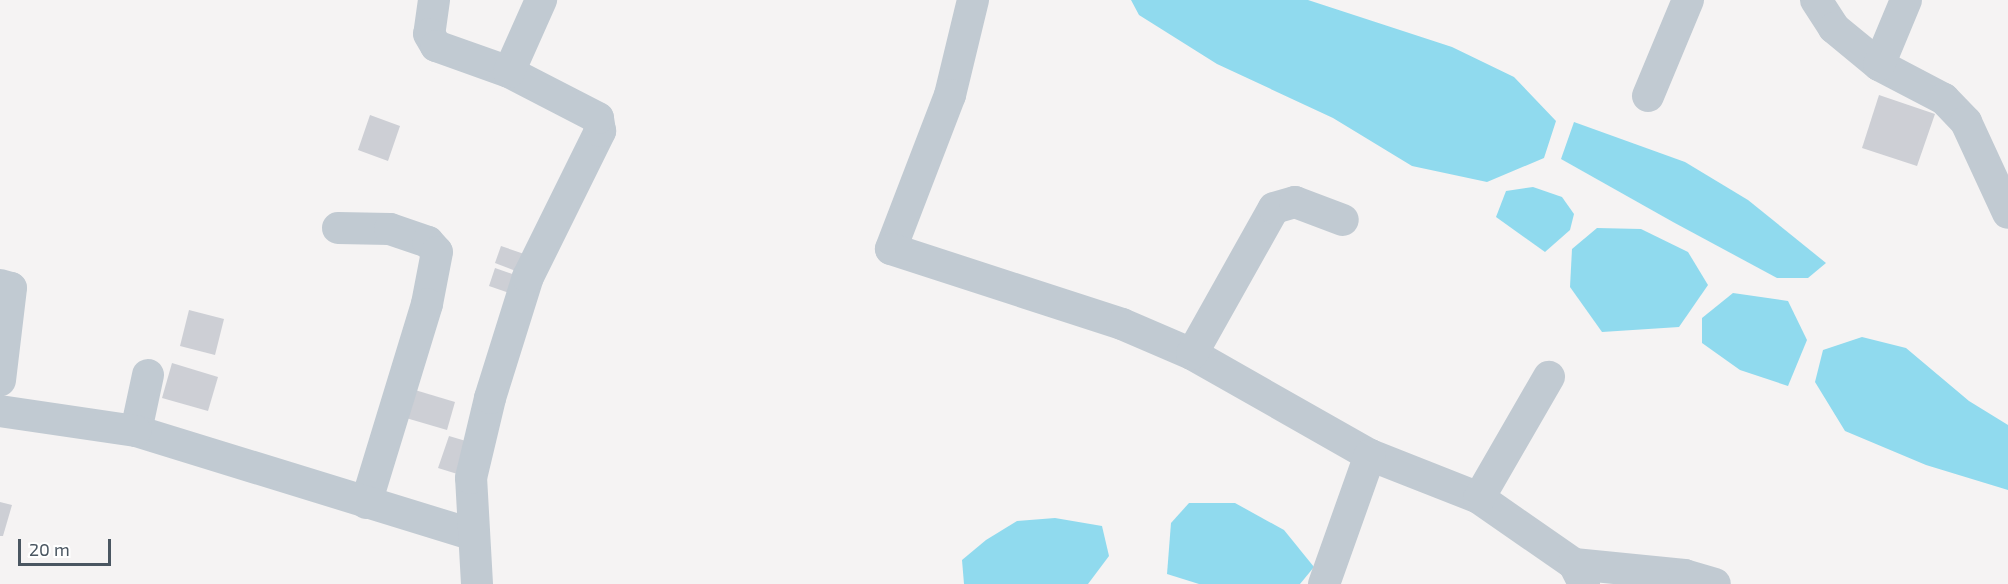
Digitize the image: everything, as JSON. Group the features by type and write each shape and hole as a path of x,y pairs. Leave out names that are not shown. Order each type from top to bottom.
{"street":[{"path":"434,0 429,34 436,46 509,72 584,110 601,125 518,310 471,478 471,534 477,584"},
{"path":"509,72 542,0"},
{"path":"972,0 950,95 891,249 1122,324 1192,354 1370,455 1479,498 1579,574 1715,584"},
{"path":"1648,96 1688,0"},
{"path":"1816,0 1834,28 1879,65 1944,99 1966,122 2008,213"},
{"path":"1879,65 1906,0"},
{"path":"1192,354 1274,208 1295,202 1343,220"},
{"path":"338,228 390,229 428,242 437,252 428,304 366,503"},
{"path":"0,285 12,288 0,380"},
{"path":"136,431 148,375"},
{"path":"1479,498 1549,377"},
{"path":"0,411 136,431 471,534"},
{"path":"1324,584 1370,455"}],"water":[{"path":"1131,0 1308,0 1452,47 1514,77 1556,121 1544,158 1487,182 1412,166 1333,118 1217,64 1139,15"},
{"path":"1574,122 1685,162 1748,200 1826,263 1808,278 1777,278 1673,222 1561,159"},
{"path":"1533,187 1562,197 1574,214 1570,230 1545,252 1496,217 1506,191"},
{"path":"1597,228 1641,229 1688,252 1708,285 1679,327 1602,332 1570,287 1572,249"},
{"path":"1733,293 1788,301 1807,340 1788,386 1740,370 1702,343 1702,318"},
{"path":"1862,337 1906,348 1969,401 2008,425 2008,490 1926,465 1845,431 1815,382 1823,350"},
{"path":"1189,503 1235,503 1284,530 1314,567 1300,584 1199,584 1167,574 1171,523"},
{"path":"1055,518 1102,526 1109,556 1088,584 964,584 962,560 986,540 1017,521"}],"building":[{"path":"1879,95 1935,114 1917,166 1862,148"},
{"path":"370,115 400,126 388,161 358,150"},
{"path":"501,246 527,255 521,273 495,263"},
{"path":"495,268 521,277 515,295 489,286"},
{"path":"189,310 224,319 215,355 180,346"},
{"path":"172,363 218,377 208,411 162,398"},
{"path":"415,390 455,402 447,430 406,418"},
{"path":"449,436 476,444 467,477 438,468"},
{"path":"0,502 12,505 3,536 0,536"}]}
